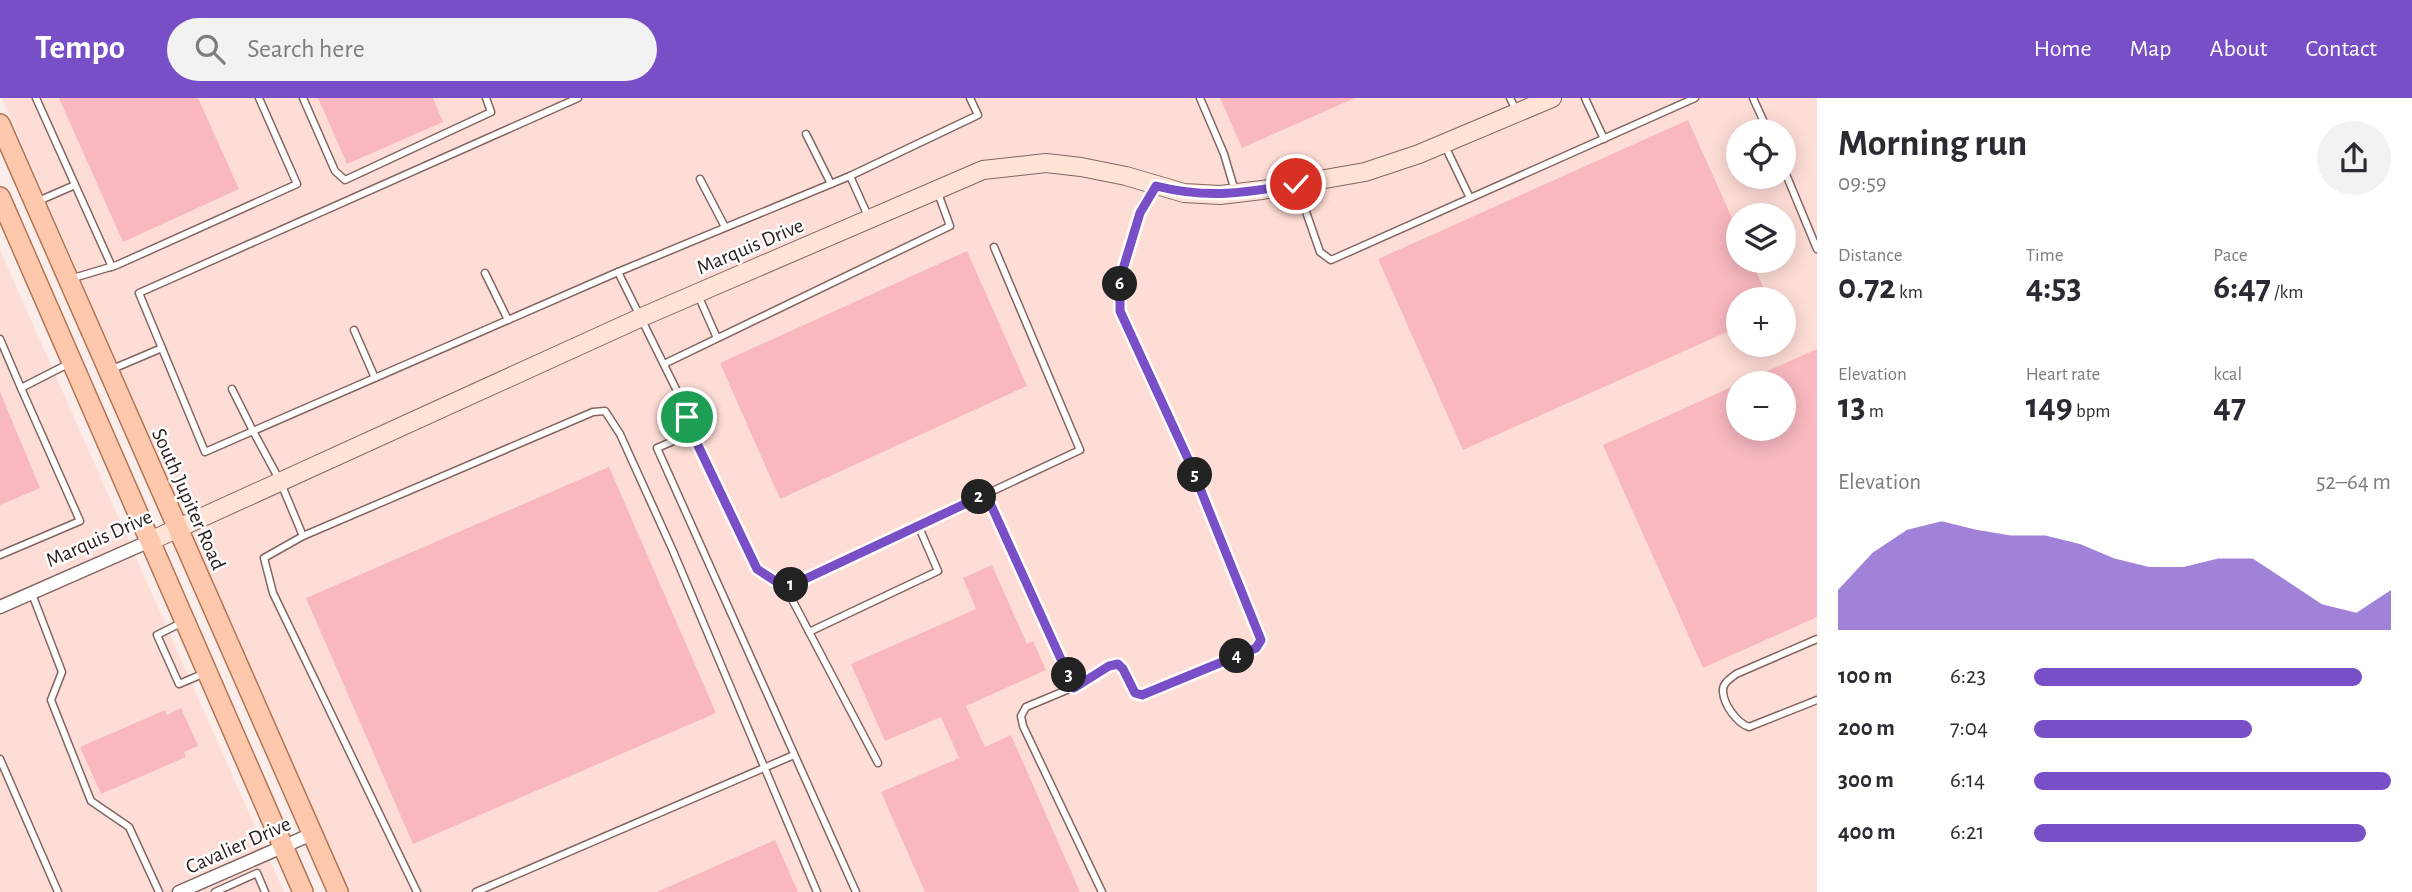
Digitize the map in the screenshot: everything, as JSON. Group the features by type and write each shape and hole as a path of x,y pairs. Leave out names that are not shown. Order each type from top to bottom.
{"main road":[{"name":"South Jupiter Road","path":"0,124 338,892"},
{"path":"34,203 2,210 72,362 303,892"}],"street":[{"name":"Marquis Drive","path":"0,607 642,317 983,170 1045,163 1126,176 1184,193 1236,193 1364,172 1444,144 1514,106 1552,98"},
{"name":"Cavalier Drive","path":"181,891 312,834"}],"lane":[{"path":"36,98 112,267"},
{"path":"68,280 112,267 298,184 259,98"},
{"path":"303,98 335,171 345,180 491,112 486,98"},
{"path":"578,98 139,293 205,452 618,272 850,176 978,115 970,98"},
{"path":"1200,98 1224,154 1236,193"},
{"path":"1585,98 1604,139"},
{"path":"1296,184 1320,252 1331,260 1695,98"},
{"path":"1753,98 1763,119"},
{"path":"806,134 831,184"},
{"path":"1444,144 1470,198"},
{"path":"850,176 869,219"},
{"path":"700,179 725,228"},
{"path":"34,203 75,185"},
{"path":"1102,892 1023,726 1021,716 1026,707 1074,688 1109,666 1118,664 1135,693 1142,695 1256,648 1261,640 1189,461 1120,311 1120,279 1140,213 1156,186"},
{"path":"1792,189 1817,249"},
{"path":"664,364 950,226 936,190"},
{"path":"786,588 1080,450 994,247"},
{"path":"618,272 678,393 692,433 757,569 786,588 878,763"},
{"path":"485,273 508,320"},
{"path":"697,293 717,338"},
{"path":"354,330 375,378"},
{"path":"0,339 80,521 0,555"},
{"path":"108,371 162,348"},
{"path":"21,388 72,362"},
{"path":"232,389 280,481 303,536"},
{"path":"417,892 273,593 264,558 303,536 593,412 605,411 620,434 817,892"},
{"path":"692,433 657,449 856,892"},
{"path":"986,494 1074,688"},
{"path":"809,632 938,571 918,526"},
{"path":"32,594 62,672 51,700 91,801 129,827 159,892"},
{"path":"185,621 157,635 179,684 207,672"},
{"path":"1817,639 1736,674 1725,682 1723,692 1739,724 1749,727 1817,700"},
{"path":"477,892 794,755"},
{"path":"0,759 58,892"},
{"path":"215,892 257,873 265,892"}],"shaded area":[{"path":"2,98 1817,98 1817,892 348,892"},
{"path":"0,250 284,892 0,892"}],"building":[{"path":"59,98 198,98 239,189 123,242"},
{"path":"318,98 433,98 443,122 347,164"},
{"path":"1220,98 1355,98 1242,148"},
{"path":"1688,120 1726,204 1726,273 1757,273 1763,287 1726,287 1726,332 1463,450 1378,259"},
{"path":"967,251 1027,386 780,499 720,363"},
{"path":"1817,349 1817,617 1703,668 1603,445 1726,389 1726,441 1796,441 1796,371 1767,371"},
{"path":"0,392 40,488 0,505"},
{"path":"609,467 716,713 413,844 306,598"},
{"path":"992,565 1027,644 1033,641 1046,670 966,706 985,747 1011,735 1080,892 925,892 881,792 959,758 941,717 885,741 851,664 976,609 963,578"},
{"path":"181,708 198,746 184,752 186,757 101,794 80,747 165,710 167,715"},
{"path":"775,840 798,892 657,892"}],"route":[{"path":"687,417 692,433 757,569 786,588 986,494 1074,688 1109,666 1118,664 1135,693 1142,695 1256,648 1261,640 1189,461 1120,311 1120,279 1140,213 1156,186 1184,193 1220,195 1296,184"}]}
